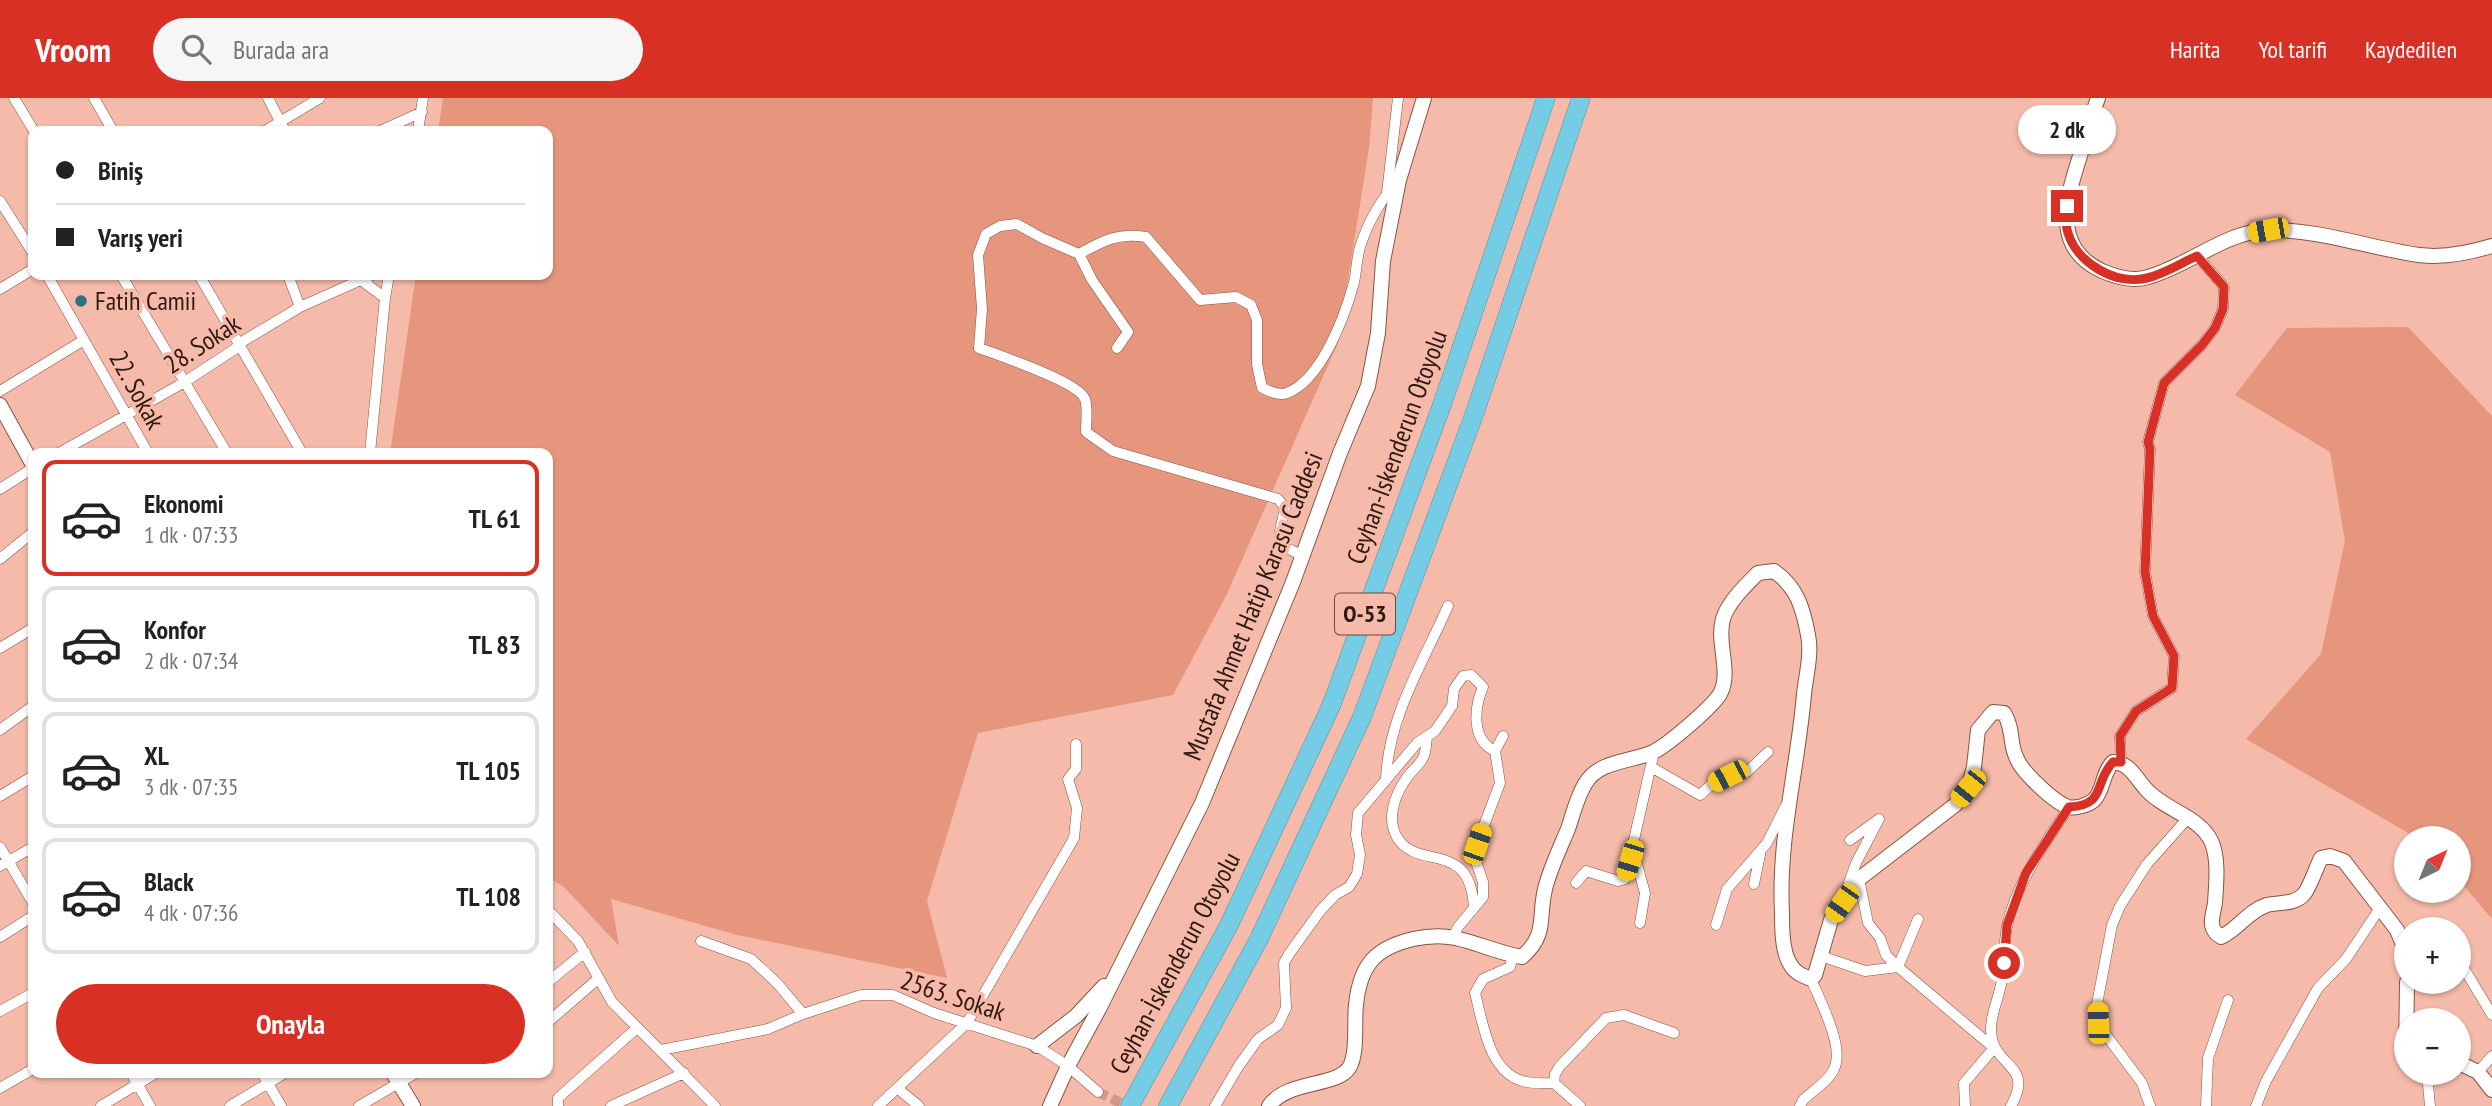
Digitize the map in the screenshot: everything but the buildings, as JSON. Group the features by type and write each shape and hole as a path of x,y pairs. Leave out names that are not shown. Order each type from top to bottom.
{"highway":[{"name":"Ceyhan-İskenderun Otoyolu","path":"1130,1106 1229,925 1331,706 1443,402 1546,98"},
{"name":"O-53","path":"1168,1106 1259,939 1362,717 1475,412 1581,98"}],"street":[{"path":"14,98 31,126"},
{"path":"94,98 110,126"},
{"path":"268,98 282,126"},
{"path":"284,126 320,98"},
{"path":"419,126 423,98"},
{"path":"1387,193 1398,98"},
{"name":"Mustafa Ahmet Hatip Karasu Caddesi","path":"1050,1106 1202,803 1303,556 1340,453 1368,386 1378,333 1383,261 1399,180 1424,98"},
{"path":"2098,98 2069,192 2066,220 2068,234 2075,248 2094,267 2111,275 2132,279 2147,278 2226,240 2268,230 2302,231 2421,256 2466,254 2492,246"},
{"path":"390,126 422,111"},
{"path":"1079,254 1100,242 1126,234 1146,237 1200,300 1236,297 1251,305 1257,320 1256,364 1262,388 1276,393 1287,393 1312,374 1337,334 1354,285 1361,245 1387,193 1399,180"},
{"path":"0,201 4,215 28,246"},
{"path":"1117,348 1128,332 1092,280 1079,254 1017,224 1000,226 986,233 978,255 982,309 979,348 1025,365 1076,389 1085,399 1086,432 1113,451 1278,499 1285,508 1280,531 1281,545 1303,556"},
{"path":"2121,762 2120,736 2136,711 2172,688 2174,656 2153,616 2145,572 2150,449 2148,442 2164,383 2202,345 2215,328 2223,309 2224,287 2197,256"},
{"path":"0,289 28,272"},
{"name":"22. Sokak","path":"50,280 145,448"},
{"path":"124,280 224,448"},
{"path":"203,280 297,448"},
{"path":"290,280 300,307"},
{"name":"28. Sokak","path":"68,448 183,383 235,349 240,342 354,280"},
{"path":"364,280 385,298"},
{"path":"370,448 388,280"},
{"path":"0,391 85,340"},
{"path":"0,405 28,457"},
{"path":"0,489 28,469"},
{"path":"0,559 28,536"},
{"path":"1269,1106 1274,1099 1290,1090 1340,1076 1348,1069 1354,1044 1357,995 1361,977 1381,950 1392,944 1428,935 1453,937 1522,957 1534,946 1541,929 1545,889 1586,783 1600,768 1628,762 1654,752 1692,723 1720,694 1724,677 1721,644 1723,618 1741,590 1758,573 1774,571 1789,582 1800,602 1809,637 1801,733 1789,799 1780,884 1783,933 1789,963 1799,975 1811,979"},
{"path":"1385,780 1397,719 1408,689 1425,659 1448,606"},
{"path":"0,648 28,631"},
{"path":"1215,1106 1258,1039 1278,1025 1282,1017 1286,1008 1284,963 1320,911 1335,895 1349,887 1357,874 1360,855 1356,835 1358,813 1417,743 1435,730 1452,706 1454,689 1463,676 1471,675 1483,687 1475,714 1476,725 1487,747 1494,751"},
{"path":"0,730 28,710"},
{"path":"1800,1106 1802,1100 1834,1071 1836,1061 1837,1044 1811,979 1831,920 1859,879 1955,805 1968,788 1974,767 1978,730 1993,712 2004,713 2011,724 2016,758 2033,781 2069,807 2083,806 2094,800 2106,770 2113,762 2121,762 2132,771 2147,791 2196,823 2211,842 2216,862 2211,922 2214,932 2221,937 2230,933 2248,915 2268,905 2285,904 2304,895 2321,858 2330,856 2344,861 2394,926"},
{"path":"1453,937 1458,927 1483,898 1483,882 1472,850 1477,844 1500,783 1494,751 1503,736"},
{"path":"1427,737 1424,756 1406,779 1394,804 1391,818 1398,838 1411,852 1441,858 1452,863 1465,875 1473,891 1474,908"},
{"path":"878,1106 967,1023 1074,838 1077,808 1068,779 1076,769 1076,744"},
{"path":"1640,923 1645,893 1633,841 1654,752"},
{"path":"1651,767 1700,795 1713,783 1747,772 1768,752"},
{"path":"0,796 28,779"},
{"path":"1716,925 1727,889 1767,843 1789,799"},
{"path":"1965,1106 1965,1083 1994,1048 1991,1030 2002,982 2007,925 2026,873 2069,807"},
{"path":"2150,1106 2143,1083 2098,1023 2097,1004 2112,925 2120,906 2147,864 2188,818"},
{"path":"1842,903 1856,863 1879,819 1850,840"},
{"path":"0,847 4,864 28,896"},
{"path":"1576,884 1586,871 1618,881 1625,878 1633,849"},
{"path":"1754,884 1761,849"},
{"path":"4,864 28,850"},
{"path":"1859,879 1868,923 1880,938 1886,955 1994,1048 2018,1075 2019,1092 2011,1106"},
{"path":"2256,1106 2266,1081 2318,988 2346,959 2379,908"},
{"path":"0,937 28,919"},
{"path":"553,919 578,941 612,1002 715,1106"},
{"path":"1898,967 1918,919"},
{"path":"701,941 751,959 803,1013"},
{"path":"553,978 585,953"},
{"path":"1513,956 1510,967 1483,979 1475,993 1496,1061 1511,1076 1525,1082 1554,1083 1580,1106"},
{"path":"1821,956 1865,971 1898,967"},
{"path":"1037,1046 1076,1016 1119,967"},
{"path":"553,1018 599,978"},
{"path":"2471,980 2492,1015"},
{"name":"2563. Sokak","path":"661,1050 768,1029 803,1013 861,995 893,995 934,1013 1037,1046 1068,1066 1098,1092"},
{"path":"0,1011 28,996"},
{"path":"2206,1106 2208,1058 2228,1000"},
{"path":"1554,1083 1560,1066 1606,1018 1625,1016 1674,1033"},
{"path":"558,1106 558,1098 638,1028"},
{"path":"2478,1072 2492,1055"},
{"path":"2471,1069 2478,1072 2492,1090"},
{"path":"0,1088 28,1072"},
{"path":"611,1106 684,1073"},
{"path":"134,1078 150,1106"},
{"path":"101,1106 147,1078"},
{"path":"265,1078 281,1106"},
{"path":"230,1106 276,1078"},
{"path":"359,1106 395,1078"},
{"path":"397,1078 413,1106"},
{"path":"2428,1085 2430,1106"},
{"path":"897,1088 919,1106"}],"shaded area":[{"path":"443,98 1373,98 1369,148 1338,343 1226,596 1173,695 978,733 927,901 947,978 737,935 611,899 619,946 565,888 553,880 553,448 391,448 415,280 553,280 553,126 439,126"},
{"path":"2408,327 2492,416 2492,919 2471,894 2471,826 2396,826 2246,739 2321,654 2345,541 2330,452 2235,395 2287,328"}],"tunnel":[{"path":"1098,1092 1127,1106"}],"place":[{"name":"Fatih Camii","path":"81,301"}],"route":[{"path":"2004,963 2007,925 2026,873 2069,807 2083,806 2094,800 2106,770 2113,762 2121,762 2120,736 2136,711 2172,688 2174,656 2153,616 2145,572 2150,449 2148,442 2164,383 2202,345 2215,328 2223,309 2224,287 2197,256 2147,278 2132,279 2111,275 2094,267 2075,248 2068,234 2067,206"}]}
